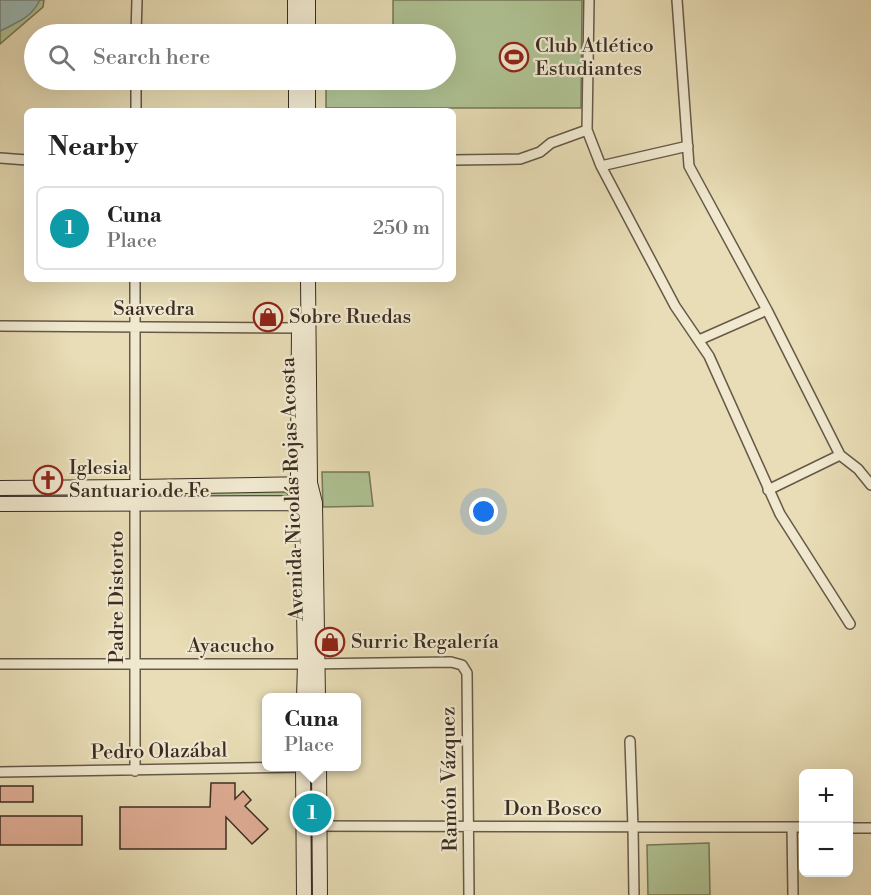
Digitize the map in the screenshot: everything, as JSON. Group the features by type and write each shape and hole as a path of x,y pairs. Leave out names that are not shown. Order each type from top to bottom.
{"main road":[{"path":"295,0 295,24"},
{"path":"308,0 308,24"},
{"path":"296,90 296,108"},
{"path":"308,90 308,108"},
{"name":"Avenida Nicolás Rojas Acosta","path":"298,282 304,328"},
{"name":"Avenida Nicolás Rojas Acosta","path":"308,282 304,328 304,484 308,503 311,664 317,693"},
{"path":"0,488 304,484"},
{"path":"0,504 308,503"},
{"name":"Avenida Nicolás Rojas Acosta","path":"305,693 311,664"},
{"path":"303,771 304,895"},
{"path":"319,771 320,895"}],"street":[{"path":"136,24 137,0"},
{"path":"589,0 587,130 601,166 675,306 709,356 780,514 850,624"},
{"path":"677,0 689,166 767,310 840,455 858,469 871,485"},
{"path":"136,90 136,108"},
{"path":"456,160 520,159 540,152 551,143 587,130"},
{"path":"601,166 688,146"},
{"path":"0,158 24,160"},
{"name":"Padre Distorto","path":"135,282 135,771"},
{"path":"699,340 767,310"},
{"name":"Saavedra","path":"0,326 304,328"},
{"path":"768,490 840,455"},
{"name":"Ayacucho","path":"0,664 451,662 462,665"},
{"name":"Ramón Vázquez","path":"462,665 466,673 469,895"},
{"path":"630,741 634,895"},
{"name":"Pedro Olazábal","path":"0,772 262,768"},
{"name":"Don Bosco","path":"302,826 799,827"},
{"path":"792,827 793,895"},
{"path":"853,828 871,828"}],"green space":[{"path":"0,0 44,0 43,7 0,44"},
{"name":"Club Atlético Estudiantes","path":"393,0 582,0 581,108 326,108 326,90 456,90 456,24 393,24"},
{"path":"322,472 369,472 373,506 323,507"},
{"path":"142,490 286,491 288,496 286,498 142,498"},
{"path":"0,492 123,492 123,500 0,500"},
{"path":"313,840 315,895 308,895 307,841"},
{"path":"709,843 710,895 648,895 647,845"}],"water":[{"path":"0,0 40,0 28,15 0,31"}],"building":[{"path":"211,783 235,783 235,799 243,791 251,800 245,806 268,829 252,844 226,817 226,849 120,849 120,807 210,807"},
{"path":"0,786 33,786 33,802 0,802"},
{"path":"0,816 82,816 82,845 0,845"}],"place":[{"name":"Club Atlético Estudiantes","path":"514,57"},
{"name":"Sobre Ruedas","path":"268,317"},
{"name":"Iglesia Santuario de Fe","path":"48,480"},
{"name":"Surric Regalería","path":"330,642"},
{"name":"Cuna","path":"312,813"}]}
